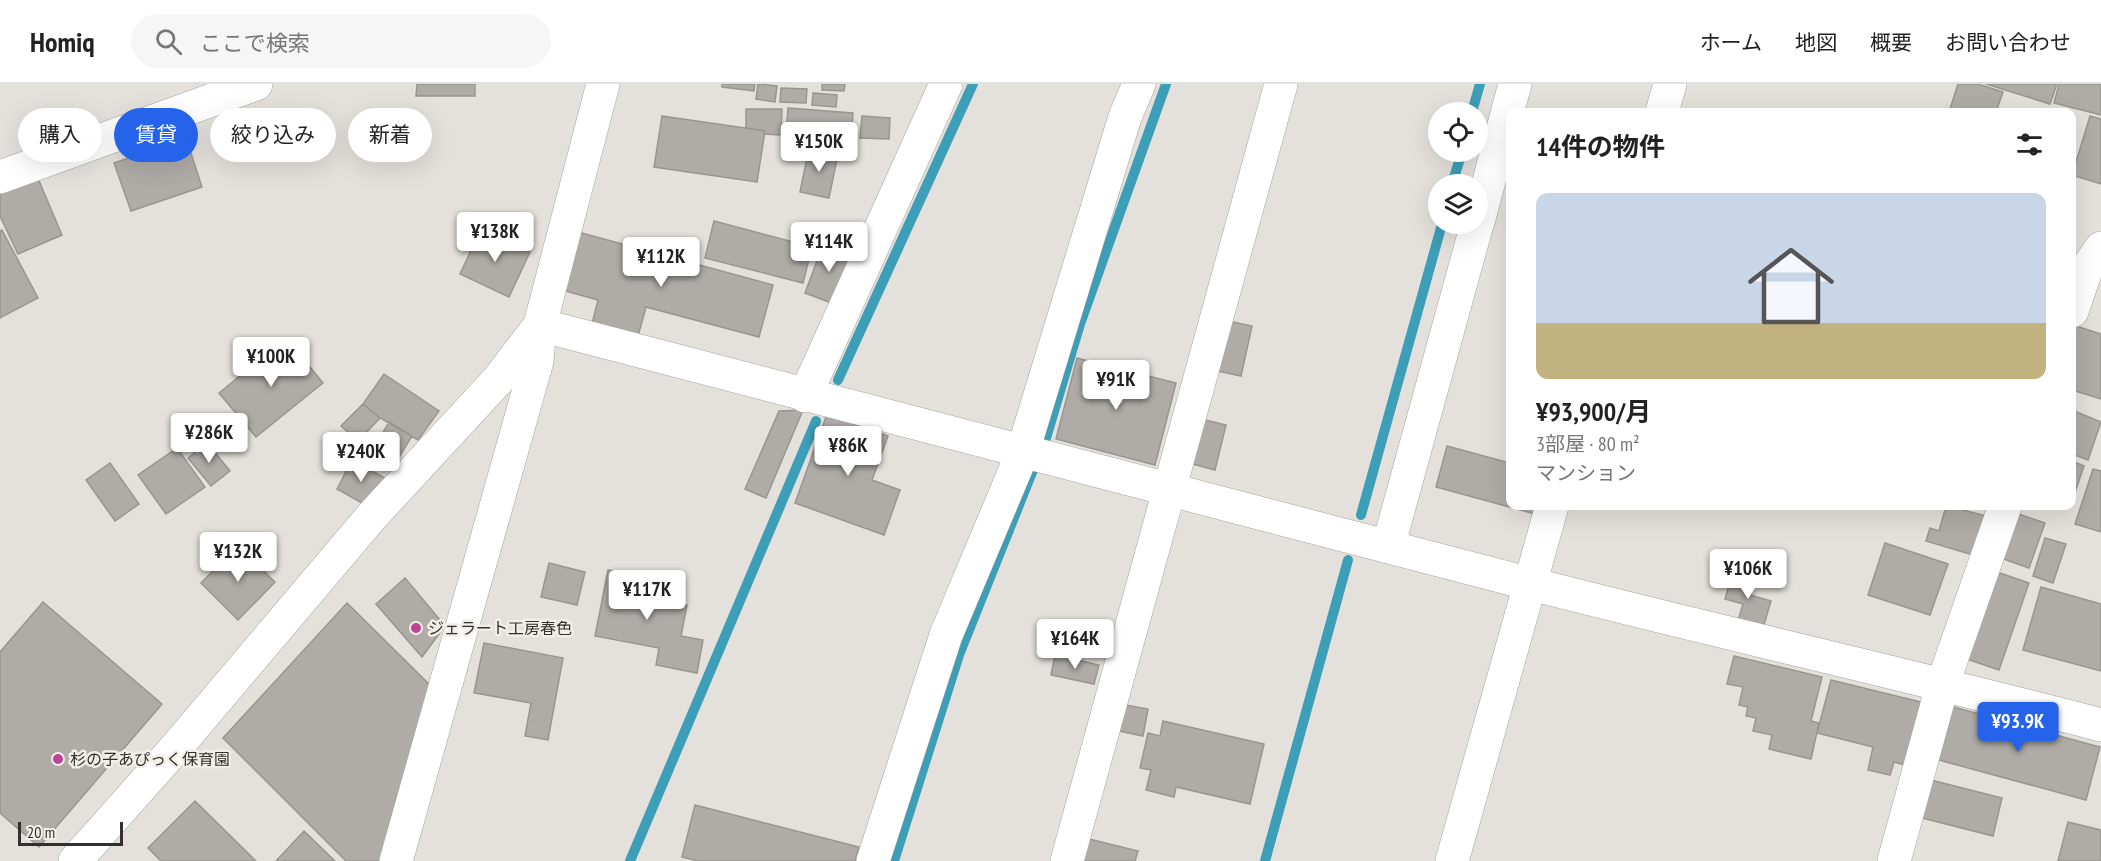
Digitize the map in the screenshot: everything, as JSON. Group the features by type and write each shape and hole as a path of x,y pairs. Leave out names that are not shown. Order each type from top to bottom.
{"street":[{"path":"0,177 256,84"},
{"path":"396,861 537,361 540,325 603,84"},
{"path":"805,396 946,84"},
{"path":"873,861 946,635 1022,454 1125,117 1139,84"},
{"path":"1067,861 1281,84"},
{"path":"1508,108 1515,84"},
{"path":"1663,108 1671,84"},
{"path":"1488,183 1506,117"},
{"path":"1388,547 1474,234"},
{"path":"2076,299 2086,270 2101,248"},
{"path":"540,325 1167,492 1530,584 1943,683 2101,725"},
{"path":"75,861 179,744 372,516 498,381 540,325"},
{"path":"1452,861 1551,510"},
{"path":"1894,861 1943,683 2004,510"}],"building":[{"path":"417,84 475,84 475,96 416,96"},
{"path":"722,84 755,84 754,91 722,87"},
{"path":"758,84 777,86 775,102 756,99"},
{"path":"822,84 845,84 844,91 822,90"},
{"path":"1958,84 1978,84 2003,92 1997,108 1950,108"},
{"path":"1986,84 2057,84 2050,104"},
{"path":"2059,84 2101,84 2101,115 2054,103"},
{"path":"781,88 807,89 806,103 780,102"},
{"path":"813,93 837,95 836,107 812,105"},
{"path":"788,108 853,113 851,140 786,135"},
{"path":"746,109 782,109 781,135 764,134 765,131 746,128"},
{"path":"662,116 765,131 757,182 654,167"},
{"path":"862,116 890,118 889,139 860,138"},
{"path":"2090,116 2101,119 2101,184 2076,176 2076,162"},
{"path":"809,148 838,154 829,198 800,192"},
{"path":"194,162 202,187 131,211 114,163"},
{"path":"37,176 62,235 18,254 0,216 0,191"},
{"path":"714,221 812,247 803,283 705,258"},
{"path":"481,229 530,252 509,297 460,274"},
{"path":"2,230 38,298 0,318 0,231"},
{"path":"578,232 773,285 759,337 646,307 638,336 592,324 598,300 562,290"},
{"path":"824,242 853,252 834,304 805,293"},
{"path":"1228,321 1252,326 1241,376 1217,371"},
{"path":"2076,326 2101,334 2101,399 2076,391"},
{"path":"286,338 323,383 256,437 219,393"},
{"path":"1077,358 1176,383 1155,465 1056,439"},
{"path":"384,374 439,411 418,440 380,418 363,404"},
{"path":"363,404 380,418 358,441 341,426"},
{"path":"803,410 766,498 745,489 779,411"},
{"path":"2076,412 2101,422 2088,460 2076,456"},
{"path":"827,414 888,436 872,480 900,490 884,535 795,503"},
{"path":"1197,418 1226,425 1215,470 1185,462"},
{"path":"389,422 412,436 398,459 375,446"},
{"path":"207,443 230,471 211,486 188,458"},
{"path":"1447,446 1506,462 1506,506 1436,487"},
{"path":"177,448 205,487 166,514 138,475"},
{"path":"352,460 385,478 369,507 337,489"},
{"path":"110,463 139,504 115,521 86,480"},
{"path":"2076,463 2084,466 2076,489"},
{"path":"2093,469 2101,471 2101,532 2075,524"},
{"path":"1520,510 1536,510 1535,514"},
{"path":"1945,510 1962,510 1991,517 1980,557 1926,541 1930,528 1939,531"},
{"path":"2013,512 2045,523 2029,568 1998,557"},
{"path":"2045,538 2066,544 2053,583 2033,576"},
{"path":"1885,543 1948,564 1930,615 1868,595"},
{"path":"238,546 275,582 238,620 201,583"},
{"path":"549,563 585,572 577,605 541,597"},
{"path":"608,570 651,578 649,589 660,591 659,600 687,605 681,636 703,640 697,673 656,665 659,648 595,636"},
{"path":"1733,571 1755,577 1750,595 1771,601 1763,628 1738,621 1743,604 1725,599"},
{"path":"1994,571 2029,583 1999,670 1964,658"},
{"path":"405,578 445,626 422,657 376,604"},
{"path":"2041,587 2101,604 2101,671 2023,650"},
{"name":"杉の子あぴっく保育園","path":"43,602 162,704 39,847 0,813 0,652"},
{"path":"347,603 433,688 389,861 346,861 223,738"},
{"path":"484,643 563,658 548,740 525,736 531,703 474,693"},
{"path":"1055,655 1099,665 1094,684 1051,675"},
{"path":"1734,656 1822,677 1811,721 1819,723 1811,759 1769,749 1772,735 1753,731 1756,718 1746,716 1748,707 1739,705 1743,687 1727,684"},
{"path":"1831,680 1921,702 1905,765 1894,762 1890,775 1868,770 1873,747 1817,733"},
{"path":"1120,704 1148,709 1143,736 1114,730"},
{"path":"1950,706 2100,747 2086,800 1935,759"},
{"path":"1163,721 1264,744 1250,804 1176,787 1174,797 1146,790 1151,770 1140,768 1148,733 1160,736"},
{"path":"1931,780 2002,798 1993,836 1922,818"},
{"path":"195,801 256,861 161,861 148,848"},
{"path":"695,805 859,847 855,861 698,861 682,857"},
{"path":"2068,822 2101,830 2101,861 2058,861"},
{"path":"304,831 335,861 276,861"},
{"path":"1077,836 1138,851 1135,861 1071,861"}],"waterway":[{"path":"838,380 973,84"},
{"path":"1046,438 1080,324 1166,84"},
{"path":"1475,102 1480,84"},
{"path":"1455,174 1459,162"},
{"path":"1361,515 1439,234"},
{"path":"630,861 816,421"},
{"path":"894,861 959,655 1033,470"},
{"path":"1265,861 1348,560"}],"place":[{"name":"ジェラート工房春色","path":"416,628"},
{"name":"杉の子あぴっく保育園","path":"58,759"}]}
